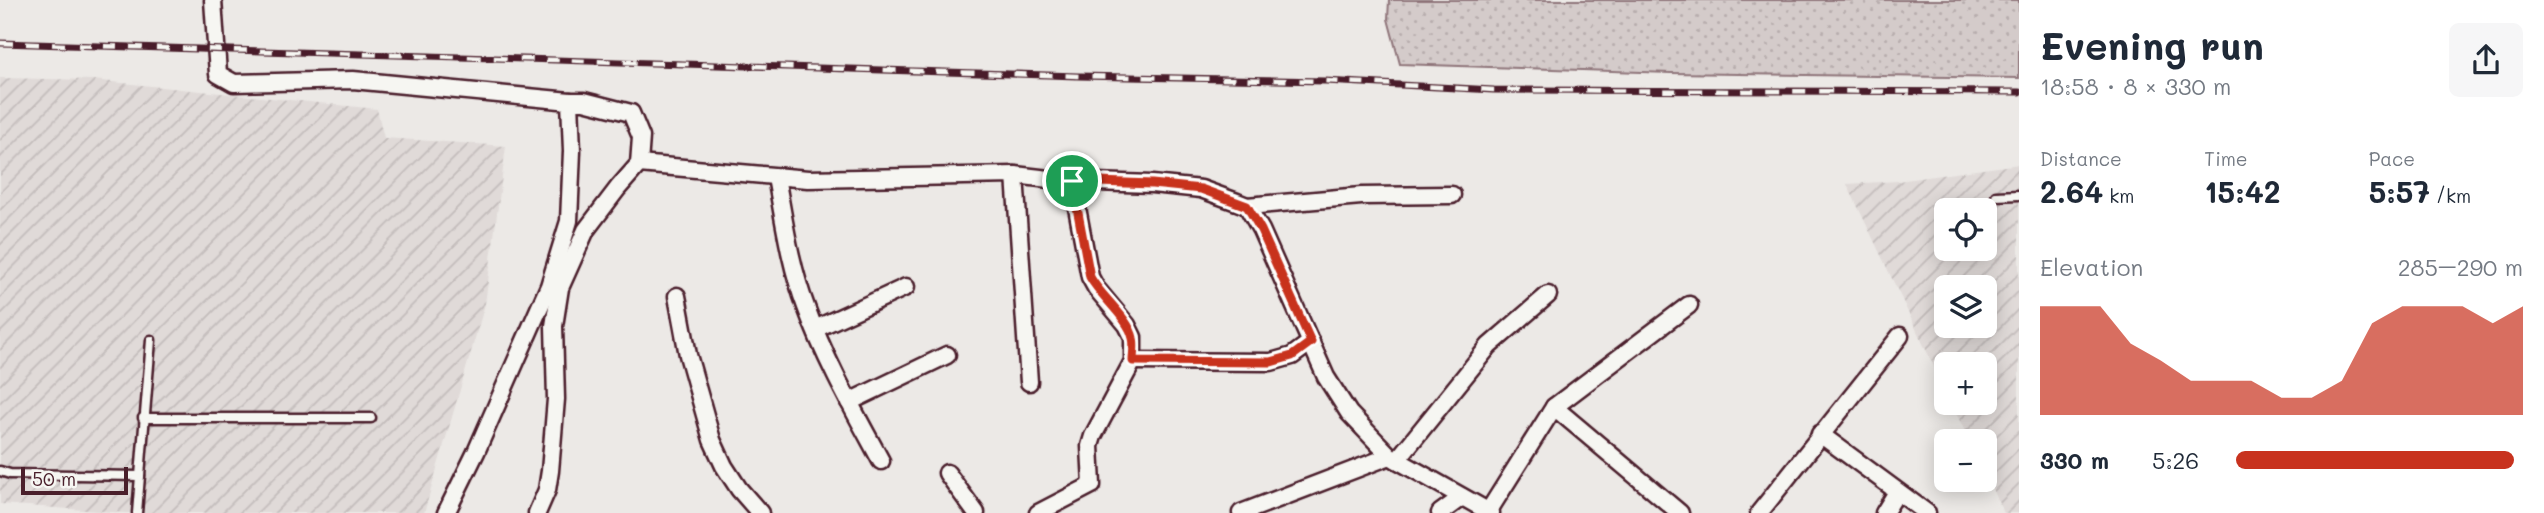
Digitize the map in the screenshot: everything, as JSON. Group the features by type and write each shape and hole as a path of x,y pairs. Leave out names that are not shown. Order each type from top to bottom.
{"street":[{"path":"209,1 218,74 234,83 353,80 584,102 631,113 641,137 639,164 586,230 560,288 555,326 556,399 550,471 547,490 537,513"},
{"path":"446,513 476,452 553,273 569,221 572,151 570,101"},
{"path":"639,164 808,179 1015,175 1072,181 1152,184 1201,189 1247,206 1361,196 1452,195"},
{"path":"1015,175 1029,382"},
{"path":"776,177 792,263 816,329 849,402 881,461"},
{"path":"1038,513 1092,485 1090,446 1093,436 1133,361 1133,337 1127,325 1090,277 1072,181"},
{"path":"1247,206 1261,230 1326,377 1349,413 1393,458 1489,512 1554,407 1689,305"},
{"path":"816,329 906,287"},
{"path":"1241,513 1393,458 1489,346 1548,295"},
{"path":"677,296 688,355 712,440 739,489 761,513"},
{"path":"1759,513 1900,336"},
{"path":"1133,361 1271,362 1292,356 1311,342"},
{"path":"849,402 947,355"},
{"path":"1554,407 1681,513"},
{"path":"1820,434 1927,513"},
{"path":"947,473 976,513"},
{"path":"1884,513 1896,492"},
{"path":"1440,513 1462,497"}],"lane":[{"path":"1996,196 2019,195"},
{"path":"137,513 151,340"},
{"path":"143,418 371,418"},
{"path":"0,471 10,474 140,476"}],"shaded area":[{"path":"1389,0 2019,0 2019,78 1671,73 1400,64 1388,19"},
{"path":"0,78 93,80 377,109 384,138 506,146 485,304 424,513 126,513 0,504"},
{"path":"2019,164 2019,513 2004,513 1994,492 1997,492 1997,429 1964,429 1957,415 1997,415 1997,352 1934,352 1934,367 1847,184 1898,181"}],"railway":[{"path":"0,43 1325,81 1494,90 2019,92"}],"route":[{"path":"1072,181 1201,189 1247,206 1261,230 1311,342 1292,356 1271,362 1133,361 1133,337 1127,325 1090,277 1072,181"}]}
